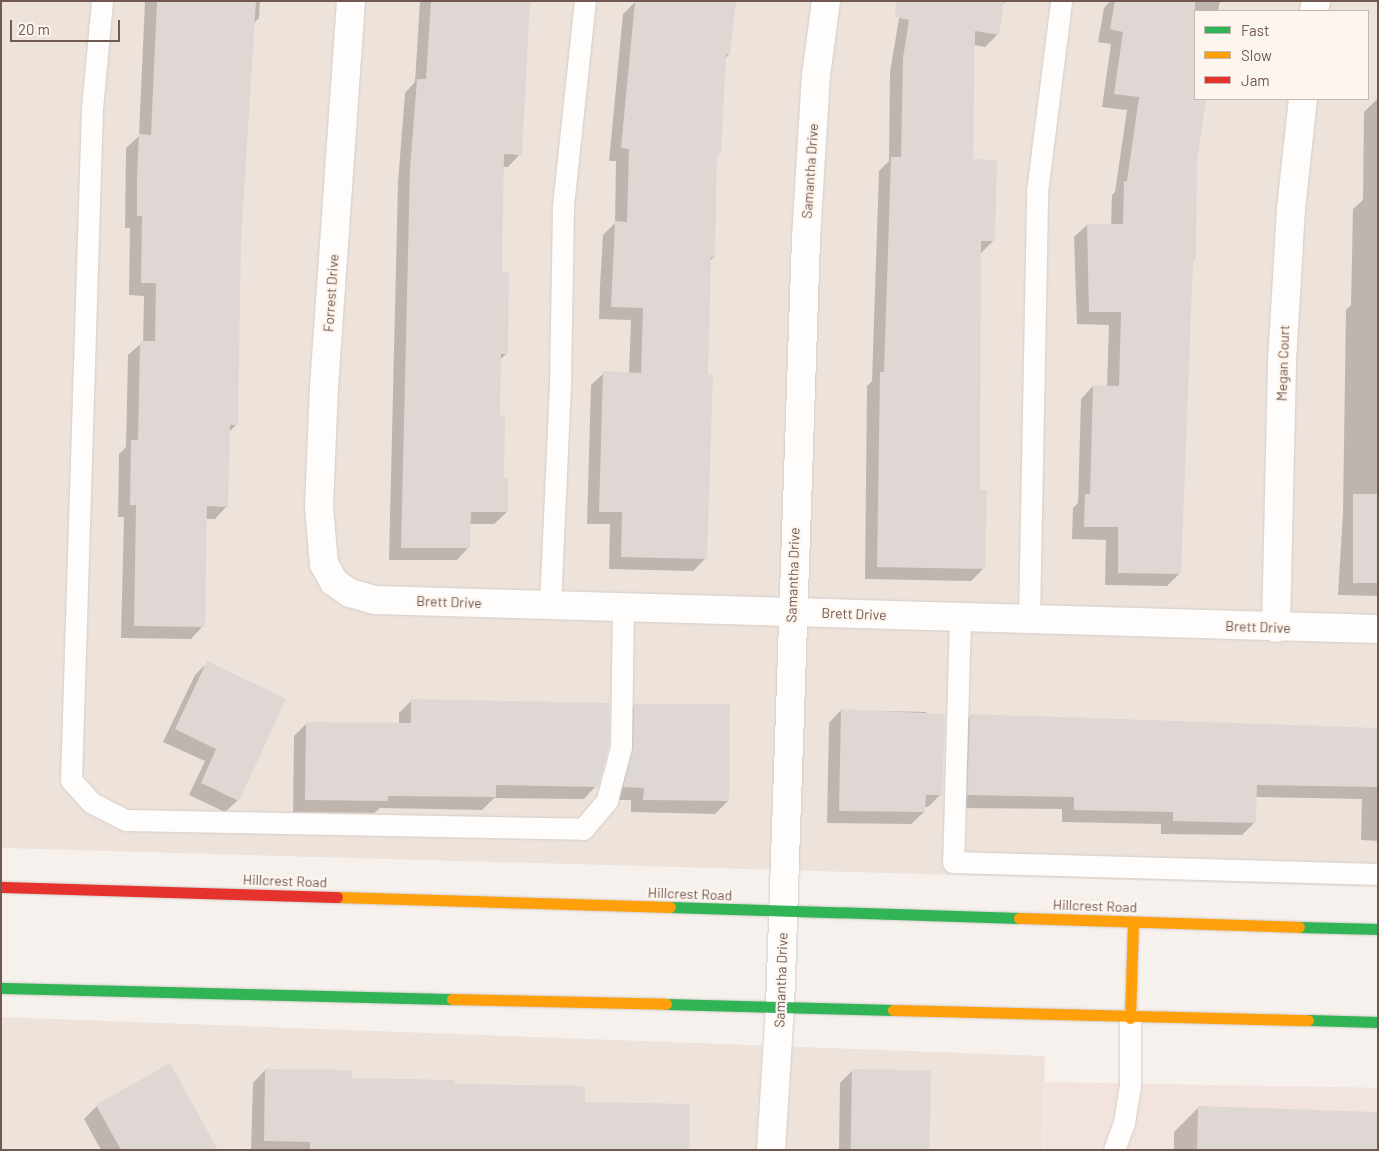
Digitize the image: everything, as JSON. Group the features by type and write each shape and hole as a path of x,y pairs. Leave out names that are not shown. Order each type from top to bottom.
{"main road":[{"name":"Hillcrest Road","path":"1,887 1378,929"},
{"path":"1130,1018 1133,922"},
{"path":"1,988 780,1007 1130,1018 1378,1022"}],"street":[{"name":"Forrest Drive","path":"334,582 324,564 319,507 324,387 351,1"},
{"name":"Samantha Drive","path":"771,1150 784,912 792,612 806,238 816,76 826,1"},
{"name":"Megan Court","path":"1276,628 1282,361 1291,209 1303,100"},
{"name":"Brett Drive","path":"334,582 350,593 375,600 1378,630"}],"lane":[{"path":"102,1 92,108 71,780 92,803 126,820 583,828 608,800 620,748 623,607"},
{"path":"550,605 560,381 563,206 585,1"},
{"path":"1029,619 1037,192 1062,1"},
{"path":"960,617 954,862 1378,874"},
{"path":"1114,1150 1124,1123 1130,1087 1130,1018"}],"shaded area":[{"path":"1,1 1378,1 1378,887 1,848"},
{"path":"1,1017 1045,1056 1043,1150 1,1150"},
{"path":"1045,1082 1378,1088 1377,1150 1044,1150"}],"building":[{"path":"157,1 256,1 241,241 238,425 230,425 228,507 207,506 205,627 134,626 136,505 130,505 131,440 138,440 140,341 155,341 156,283 141,283 142,216 137,216 137,177 139,134 151,135"},
{"path":"431,1 530,1 522,155 504,154 502,272 509,272 508,354 501,354 500,415 505,416 504,478 508,478 508,512 471,512 470,548 401,548 410,169 417,79 426,79"},
{"path":"635,1 736,1 730,55 726,54 721,154 717,154 715,257 711,257 708,375 713,375 707,559 621,557 622,512 599,512 603,371 641,373 643,308 611,307 615,221 627,222 629,149 621,148"},
{"path":"896,1 1004,1 999,35 975,31 973,159 997,160 995,241 981,241 980,490 987,490 985,569 877,567 880,372 884,372 891,157 901,157 903,58 909,20 895,17"},
{"path":"1115,1 1195,1 1194,100 1206,100 1197,162 1196,261 1193,261 1181,574 1118,573 1118,527 1084,527 1085,494 1090,494 1093,385 1119,386 1121,312 1089,312 1087,224 1123,224 1124,181 1127,181 1139,97 1114,94 1123,32 1110,29"},
{"path":"1353,494 1378,494 1378,583 1353,583"},
{"path":"207,661 286,699 239,801 201,783 216,749 175,729"},
{"path":"411,699 609,703 609,745 598,787 496,785 496,797 388,796 388,801 305,800 306,722 411,723"},
{"path":"634,704 730,704 729,801 643,800 644,788 623,787 633,747"},
{"path":"841,709 945,714 942,795 926,795 925,812 839,811"},
{"path":"970,714 1378,728 1378,787 1257,785 1256,823 1173,821 1173,812 1074,810 1074,797 967,795"},
{"path":"170,1063 218,1150 121,1150 96,1105"},
{"path":"265,1069 352,1070 352,1078 455,1080 455,1084 585,1086 585,1102 690,1104 689,1150 310,1150 310,1142 264,1141"},
{"path":"852,1069 931,1070 930,1150 851,1150"},
{"path":"1198,1106 1378,1112 1378,1150 1197,1150"}],"traffic: fast":[{"path":"670,907 1019,918"},
{"path":"1299,927 1378,929"},
{"path":"1,988 452,999"},
{"path":"666,1004 893,1010"},
{"path":"1308,1020 1378,1022"}],"traffic: slow":[{"path":"337,897 670,907"},
{"path":"1019,918 1299,927"},
{"path":"1130,1018 1133,922"},
{"path":"452,999 666,1004"},
{"path":"893,1010 1308,1020"}],"traffic: jam":[{"path":"1,887 337,897"}]}
